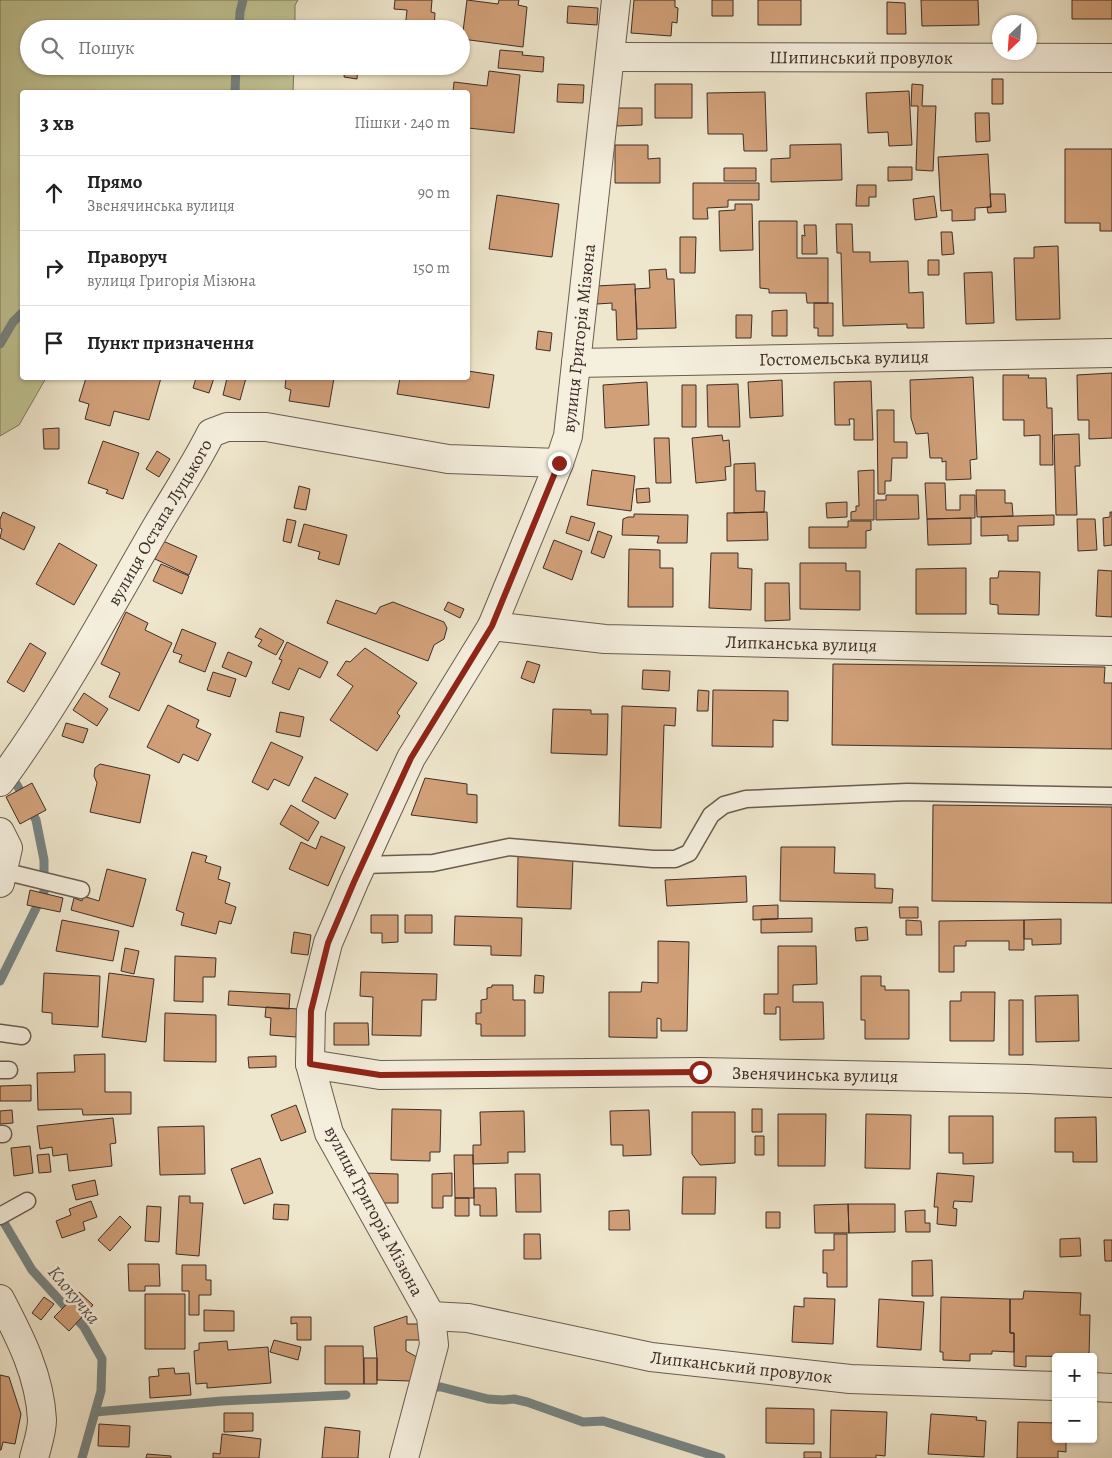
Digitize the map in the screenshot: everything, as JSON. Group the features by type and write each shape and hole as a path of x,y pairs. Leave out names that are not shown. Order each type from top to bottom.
{"street":[{"name":"вулиця Григорія Мізюна","path":"404,1458 434,1345 431,1316 329,1134 310,1064 311,1011 328,943 362,865 411,758 492,626 559,463 568,436 616,0"},
{"name":"Шипинський провулок","path":"610,57 1112,58"},
{"name":"Гостомельська вулиця","path":"576,363 1112,353"},
{"name":"вулиця Остапа Луцького","path":"0,782 28,744 71,676 159,521 198,460 211,433 227,428 266,427 448,459 559,463"},
{"name":"Липканська вулиця","path":"492,626 605,639 1112,651"},
{"path":"0,832 8,848 9,877"},
{"name":"Звенячинська вулиця","path":"310,1064 380,1075 700,1072 1028,1079 1112,1083"},
{"path":"0,1299 20,1335 37,1383 42,1422 34,1458"},
{"name":"Липканський провулок","path":"431,1316 468,1318 651,1357 850,1379 1052,1386"},
{"path":"1097,1387 1112,1388"}],"lane":[{"path":"362,865 433,863 509,847 653,859 675,859 689,853 711,815 724,805 746,799 907,792 1112,796"},
{"path":"9,877 80,890"},
{"path":"0,1033 22,1036"},
{"path":"4,1213 27,1201"}],"green space":[{"path":"0,0 298,0 295,5 295,20 20,20 20,75 294,75 293,90 20,90 20,380 45,380 19,425 0,436"}],"building":[{"path":"395,0 432,0 431,12 435,13 435,20 406,20 407,10 394,9"},
{"path":"467,0 498,4 499,0 519,0 518,5 527,7 523,47 470,40 470,20 464,20"},
{"path":"634,0 675,0 675,7 678,8 677,23 672,22 671,36 631,33"},
{"path":"712,0 733,0 733,16 712,16"},
{"path":"758,0 801,0 801,25 758,25"},
{"path":"921,0 978,0 979,25 922,26"},
{"path":"1072,0 1112,0 1112,19 1072,19"},
{"path":"887,2 905,3 906,34 887,34"},
{"path":"568,6 598,8 597,25 567,23"},
{"path":"500,50 523,52 522,55 544,57 543,72 498,68"},
{"path":"489,71 520,75 514,133 470,128 470,90 453,90 454,82 487,86"},
{"path":"344,75 357,75 357,79 344,77"},
{"path":"992,79 1003,79 1003,104 992,104"},
{"path":"558,84 584,85 583,103 557,102"},
{"path":"655,84 692,84 692,118 655,118"},
{"path":"912,84 923,85 922,106 936,106 933,171 916,170 918,106 911,106"},
{"path":"909,91 912,145 889,146 888,132 868,133 866,93"},
{"path":"765,92 767,151 744,151 743,134 708,134 707,93"},
{"path":"616,108 642,108 642,125 617,126"},
{"path":"975,113 989,113 990,141 976,142"},
{"path":"841,144 842,180 771,182 771,159 790,158 790,145"},
{"path":"615,145 648,145 648,159 660,158 660,183 615,183"},
{"path":"1065,149 1112,149 1112,231 1100,231 1100,223 1065,223"},
{"path":"988,154 991,207 975,208 975,220 952,221 952,210 941,211 938,157"},
{"path":"888,167 912,167 912,180 888,181"},
{"path":"724,168 756,168 756,181 724,181"},
{"path":"693,183 759,183 759,200 728,200 728,207 707,208 708,219 693,219"},
{"path":"857,185 876,185 876,197 869,197 869,206 856,206"},
{"path":"990,194 1005,194 1006,212 988,213 987,207 991,207"},
{"path":"497,195 559,204 552,257 489,249"},
{"path":"934,196 937,217 915,220 913,199"},
{"path":"735,204 752,204 753,250 720,251 719,211 735,210"},
{"path":"759,221 797,221 797,258 828,258 828,303 807,303 806,293 769,293 769,289 760,288"},
{"path":"836,224 852,224 853,252 870,252 870,262 908,261 909,293 923,292 924,328 907,328 907,324 843,326 841,253 837,253"},
{"path":"804,225 816,225 817,254 802,254 802,235 805,236"},
{"path":"941,232 952,232 954,254 942,255"},
{"path":"680,237 696,237 695,273 680,273"},
{"path":"1058,246 1060,319 1016,320 1014,258 1034,258 1034,247"},
{"path":"928,260 939,260 939,275 928,275"},
{"path":"666,269 667,279 674,279 676,328 637,329 635,289 650,288 649,270"},
{"path":"992,272 994,323 966,324 964,273"},
{"path":"635,284 637,339 617,340 616,310 612,310 612,303 597,304 596,286"},
{"path":"814,303 833,303 833,336 818,336 818,328 814,328"},
{"path":"787,310 787,336 772,336 772,311"},
{"path":"736,315 752,315 751,338 736,338"},
{"path":"538,331 552,333 550,351 536,349"},
{"path":"470,371 494,375 489,408 397,394 400,380 470,380"},
{"path":"1112,373 1112,438 1089,439 1089,420 1078,420 1077,375"},
{"path":"1003,375 1029,375 1028,378 1046,378 1047,408 1052,408 1053,465 1040,465 1040,435 1024,436 1024,420 1003,420"},
{"path":"973,377 977,459 970,460 971,479 946,480 946,461 942,462 942,458 930,458 928,433 916,434 911,418 910,380"},
{"path":"85,380 160,380 149,420 114,411 110,426 85,419 89,404 79,401"},
{"path":"195,380 213,380 209,393 193,388"},
{"path":"227,380 245,380 240,400 223,395"},
{"path":"286,380 334,380 329,407 289,401 291,390 285,388"},
{"path":"782,380 783,416 750,418 748,382"},
{"path":"871,381 873,440 854,440 854,419 849,419 850,425 835,425 834,382"},
{"path":"647,382 649,425 605,428 603,385"},
{"path":"738,384 740,427 708,427 707,385"},
{"path":"682,385 696,385 696,427 682,427"},
{"path":"877,410 894,410 894,442 907,442 907,458 892,458 891,481 885,481 885,494 878,494"},
{"path":"59,428 59,449 44,449 43,429"},
{"path":"1079,434 1080,466 1075,466 1077,515 1056,515 1054,435"},
{"path":"722,435 723,441 729,440 731,466 725,467 726,480 696,483 692,438"},
{"path":"654,438 669,438 671,483 656,483"},
{"path":"103,441 139,453 123,499 106,493 108,490 88,483"},
{"path":"157,451 170,459 159,477 146,469"},
{"path":"755,463 756,491 765,491 764,512 734,513 734,464"},
{"path":"592,470 635,476 631,511 587,505"},
{"path":"874,470 874,520 851,520 851,512 856,511 856,506 859,506 858,471"},
{"path":"925,483 945,483 946,510 960,510 960,495 975,495 975,518 927,519"},
{"path":"299,486 310,489 306,510 294,508"},
{"path":"649,488 650,502 637,503 636,489"},
{"path":"976,490 1005,490 1005,503 1012,503 1013,516 977,517"},
{"path":"886,495 918,495 919,519 876,520 876,500 886,500"},
{"path":"847,502 847,517 827,518 826,503"},
{"path":"3,512 35,527 24,550 0,538 2,529 0,528 0,519"},
{"path":"767,512 768,540 727,541 727,513"},
{"path":"1110,512 1112,512 1112,545 1104,546 1103,518 1110,517"},
{"path":"634,514 688,515 687,543 657,543 659,536 622,535 623,519 634,517"},
{"path":"1054,515 1054,525 1018,526 1018,541 1008,541 1008,535 981,536 981,517"},
{"path":"571,516 595,523 589,541 566,533"},
{"path":"971,518 971,544 928,545 927,519"},
{"path":"287,519 296,521 291,543 283,541"},
{"path":"1077,519 1095,519 1097,550 1078,551"},
{"path":"848,521 871,521 871,530 866,531 866,548 809,548 809,527 848,527"},
{"path":"304,524 347,535 339,565 318,559 320,552 298,546"},
{"path":"598,531 612,536 604,558 591,553"},
{"path":"554,540 582,551 572,580 543,568"},
{"path":"163,541 197,556 189,575 155,559"},
{"path":"59,543 97,565 74,605 36,584"},
{"path":"629,549 660,550 660,568 673,568 673,607 628,607"},
{"path":"711,553 738,553 738,568 752,569 751,610 709,608"},
{"path":"800,563 846,563 846,571 860,571 860,610 800,609"},
{"path":"161,564 189,576 182,594 153,581"},
{"path":"966,568 966,614 916,614 916,569"},
{"path":"1098,570 1112,571 1112,617 1096,616"},
{"path":"999,571 1040,572 1039,615 998,614 998,605 990,604 990,578 998,578"},
{"path":"765,583 789,583 790,620 765,621"},
{"path":"336,600 376,614 380,607 393,602 444,622 447,628 444,639 434,645 428,661 327,623"},
{"path":"448,602 464,609 460,618 444,610"},
{"path":"126,612 148,623 145,630 172,643 139,711 109,697 120,673 101,664"},
{"path":"260,628 284,641 276,655 258,646 262,640 255,637"},
{"path":"182,629 216,643 205,672 179,662 182,655 173,652"},
{"path":"287,642 328,662 320,678 299,668 289,690 272,683 282,660 279,659"},
{"path":"30,643 46,653 24,692 7,682"},
{"path":"365,648 417,683 397,713 400,716 377,751 330,720 353,686 337,675 346,661 350,662"},
{"path":"228,652 252,662 246,677 222,667"},
{"path":"527,661 540,665 534,683 521,678"},
{"path":"833,664 1105,667 1104,683 1112,683 1112,749 832,745"},
{"path":"643,670 670,671 669,691 642,689"},
{"path":"213,672 236,679 230,697 207,690"},
{"path":"698,690 709,691 708,711 697,711"},
{"path":"713,690 788,691 788,721 773,720 773,747 712,746"},
{"path":"84,693 108,709 97,726 73,710"},
{"path":"168,705 199,720 196,727 211,734 198,761 183,754 179,763 147,747"},
{"path":"622,706 676,708 675,726 664,725 661,828 619,826"},
{"path":"553,709 591,710 591,714 608,714 607,755 551,753"},
{"path":"280,712 304,717 300,737 276,732"},
{"path":"66,723 88,729 83,743 62,736"},
{"path":"271,742 303,757 289,786 274,779 268,790 252,782"},
{"path":"100,764 150,775 140,823 90,812 97,783 94,776 95,768"},
{"path":"315,777 348,794 335,819 302,801"},
{"path":"425,778 467,784 467,794 477,795 477,823 411,815"},
{"path":"32,783 46,810 20,824 6,797"},
{"path":"291,805 319,822 308,841 280,824"},
{"path":"933,805 1112,807 1112,903 932,901"},
{"path":"321,836 345,847 328,886 289,869 301,842 316,849"},
{"path":"781,847 835,847 834,873 875,874 875,888 893,889 892,903 780,901"},
{"path":"192,852 207,856 205,862 221,867 218,879 230,883 225,903 236,907 231,924 219,921 216,934 181,925 184,913 176,910"},
{"path":"518,856 573,858 571,909 517,907"},
{"path":"107,869 146,879 133,927 71,910 74,898 82,901 83,896 99,901"},
{"path":"746,876 747,902 667,906 665,880"},
{"path":"30,890 63,898 60,912 27,905"},
{"path":"778,905 778,919 753,920 753,906"},
{"path":"899,907 918,907 918,918 900,918"},
{"path":"371,915 398,915 398,942 382,943 382,933 371,933"},
{"path":"405,915 432,915 432,933 405,933"},
{"path":"455,916 522,918 521,956 491,955 491,946 454,945"},
{"path":"812,918 812,932 761,933 761,919"},
{"path":"1061,919 1061,944 1032,945 1032,939 1024,939 1024,920"},
{"path":"62,920 119,931 113,961 56,951"},
{"path":"906,920 921,921 922,935 906,935"},
{"path":"1024,920 1024,950 1009,950 1009,941 966,941 966,946 954,946 954,972 939,972 939,921"},
{"path":"867,927 868,940 856,941 855,928"},
{"path":"294,932 311,935 308,955 291,953"},
{"path":"658,941 689,942 687,1031 661,1031 661,1019 657,1018 657,1038 609,1037 609,992 641,992 642,982 658,983"},
{"path":"778,946 816,946 817,984 793,985 793,1002 823,1002 824,1039 780,1040 780,1007 776,1007 776,1014 764,1014 764,994 778,994"},
{"path":"125,948 139,951 134,974 121,971"},
{"path":"175,956 216,958 215,977 203,977 203,1002 174,1001"},
{"path":"361,972 437,974 436,1000 422,1000 421,1036 372,1035 373,997 360,996"},
{"path":"44,973 100,976 98,1027 52,1024 52,1013 42,1012"},
{"path":"109,973 154,979 146,1042 102,1037"},
{"path":"535,975 544,976 543,993 534,993"},
{"path":"861,976 881,976 881,986 885,986 885,990 909,990 909,1039 865,1039 865,1020 861,1020"},
{"path":"492,985 513,985 513,1000 525,1000 525,1036 481,1036 481,1024 476,1024 476,1013 481,1013 481,1000 487,999 487,988 492,987"},
{"path":"229,991 290,994 289,1009 228,1005"},
{"path":"961,992 995,992 994,1041 950,1041 950,1001 961,1001"},
{"path":"1078,995 1079,1041 1036,1042 1035,996"},
{"path":"1009,1000 1023,1000 1023,1055 1009,1055"},
{"path":"266,1007 298,1009 296,1037 270,1035 271,1018 265,1017"},
{"path":"165,1013 216,1015 216,1062 164,1061"},
{"path":"334,1023 368,1023 369,1045 334,1045"},
{"path":"105,1054 105,1092 131,1092 131,1114 83,1115 82,1109 38,1110 37,1073 75,1072 74,1055"},
{"path":"276,1056 276,1067 249,1068 248,1057"},
{"path":"31,1085 31,1101 0,1101 0,1086"},
{"path":"296,1105 306,1132 281,1141 271,1115"},
{"path":"392,1109 441,1110 440,1152 430,1152 430,1161 391,1160"},
{"path":"752,1109 762,1109 762,1132 752,1132"},
{"path":"12,1110 13,1123 0,1124 0,1111"},
{"path":"649,1110 651,1155 623,1156 623,1145 611,1145 610,1111"},
{"path":"524,1111 525,1152 508,1152 508,1163 473,1164 473,1145 481,1145 480,1112"},
{"path":"692,1112 735,1112 735,1163 700,1165 692,1154"},
{"path":"778,1114 826,1114 825,1166 778,1166"},
{"path":"866,1114 911,1115 910,1169 865,1168"},
{"path":"949,1116 993,1116 993,1163 963,1164 963,1153 949,1153"},
{"path":"1096,1117 1097,1162 1073,1162 1073,1152 1055,1152 1055,1118"},
{"path":"113,1118 116,1143 110,1144 112,1166 69,1171 67,1154 53,1156 52,1147 40,1149 37,1126"},
{"path":"204,1126 205,1174 160,1175 158,1127"},
{"path":"755,1136 764,1136 764,1155 755,1155"},
{"path":"30,1146 33,1173 14,1176 11,1148"},
{"path":"49,1154 51,1172 39,1173 37,1155"},
{"path":"454,1155 473,1155 474,1198 455,1198"},
{"path":"260,1158 273,1193 244,1204 231,1169"},
{"path":"363,1173 398,1174 398,1203 380,1203"},
{"path":"452,1173 452,1196 443,1196 443,1208 432,1208 432,1174"},
{"path":"937,1173 974,1176 972,1202 954,1201 953,1208 957,1209 956,1226 937,1224 938,1207 934,1207"},
{"path":"515,1174 540,1174 541,1212 516,1212"},
{"path":"683,1177 716,1177 715,1214 682,1214"},
{"path":"95,1180 98,1195 76,1200 72,1185"},
{"path":"474,1188 496,1188 497,1216 480,1216 480,1205 474,1205"},
{"path":"179,1196 190,1196 190,1203 203,1203 199,1256 176,1254"},
{"path":"455,1198 469,1198 469,1216 455,1216"},
{"path":"91,1201 97,1217 83,1222 85,1230 62,1238 56,1221 71,1215 69,1209"},
{"path":"274,1204 289,1205 288,1220 273,1219"},
{"path":"848,1204 895,1204 895,1232 849,1233"},
{"path":"848,1204 849,1233 815,1233 814,1205"},
{"path":"147,1206 161,1207 159,1242 145,1241"},
{"path":"629,1210 630,1230 609,1230 609,1211"},
{"path":"925,1210 925,1223 930,1223 930,1232 906,1232 905,1211"},
{"path":"766,1212 780,1212 780,1228 766,1228"},
{"path":"120,1216 131,1227 110,1251 98,1240"},
{"path":"524,1234 540,1234 541,1259 524,1259"},
{"path":"834,1234 847,1234 847,1287 827,1287 827,1273 823,1273 823,1250 834,1250"},
{"path":"1080,1238 1081,1256 1060,1257 1060,1239"},
{"path":"1104,1240 1112,1240 1112,1261 1105,1261"},
{"path":"932,1260 933,1296 912,1296 912,1261"},
{"path":"128,1264 159,1264 160,1286 145,1286 145,1291 129,1291"},
{"path":"182,1265 206,1265 206,1280 211,1280 211,1295 199,1295 199,1315 189,1315 189,1291 182,1291"},
{"path":"1024,1291 1081,1293 1080,1315 1090,1315 1089,1353 1052,1353 1052,1356 1026,1356 1026,1367 1014,1366 1014,1333 1010,1333 1010,1299 1023,1299"},
{"path":"79,1292 93,1305 69,1331 54,1317"},
{"path":"145,1294 185,1294 185,1349 145,1349"},
{"path":"44,1297 54,1304 41,1320 32,1313"},
{"path":"941,1297 1010,1299 1010,1333 1014,1333 1014,1352 992,1351 992,1354 970,1354 970,1361 943,1360 943,1352 940,1352"},
{"path":"804,1298 835,1299 833,1344 792,1342 794,1306 804,1307"},
{"path":"879,1299 924,1302 921,1350 877,1347"},
{"path":"204,1310 234,1311 234,1331 204,1331"},
{"path":"407,1316 407,1324 420,1324 420,1340 406,1340 406,1351 417,1357 411,1381 377,1380 374,1327"},
{"path":"291,1317 311,1317 311,1340 297,1340 297,1323 291,1324"},
{"path":"274,1340 301,1347 298,1360 270,1352"},
{"path":"227,1341 228,1350 268,1347 271,1383 207,1388 207,1383 196,1384 194,1351 199,1350 199,1343"},
{"path":"325,1346 363,1346 364,1384 325,1384"},
{"path":"364,1358 377,1358 377,1384 364,1384"},
{"path":"174,1368 175,1374 189,1373 191,1395 150,1398 149,1377 159,1376 158,1369"},
{"path":"0,1375 9,1377 21,1414 15,1444 3,1442 1,1450 0,1450"},
{"path":"766,1408 814,1409 814,1444 766,1443"},
{"path":"831,1410 887,1412 885,1456 876,1455 876,1458 830,1458"},
{"path":"224,1413 253,1413 253,1431 224,1432"},
{"path":"931,1414 977,1417 976,1420 986,1421 984,1457 928,1454"},
{"path":"1018,1422 1052,1423 1052,1443 1066,1443 1066,1452 1058,1451 1058,1458 1017,1458"},
{"path":"99,1424 130,1426 129,1447 98,1446"},
{"path":"325,1427 360,1431 358,1458 322,1458"},
{"path":"222,1434 261,1439 259,1458 213,1458 213,1453 220,1454"},
{"path":"804,1452 821,1452 821,1458 804,1458"},
{"path":"147,1454 171,1456 171,1458 146,1458"}],"waterway":[{"name":"Клокучка","path":"240,20 243,0"},
{"name":"Клокучка","path":"235,90 236,75"},
{"name":"Клокучка","path":"0,344 13,322 20,315"},
{"name":"Клокучка","path":"0,981 44,892 44,860 36,820 17,785 8,774"},
{"name":"Клокучка","path":"0,1216 32,1270 84,1327 102,1359 101,1391 82,1458"},
{"path":"433,1387 441,1387 488,1399 514,1399 527,1402 583,1422 603,1421 721,1458"},
{"path":"95,1412 222,1401 346,1395"}],"route":[{"path":"559,463 492,626 411,758 328,943 311,1011 310,1064 380,1075 700,1072"}]}
